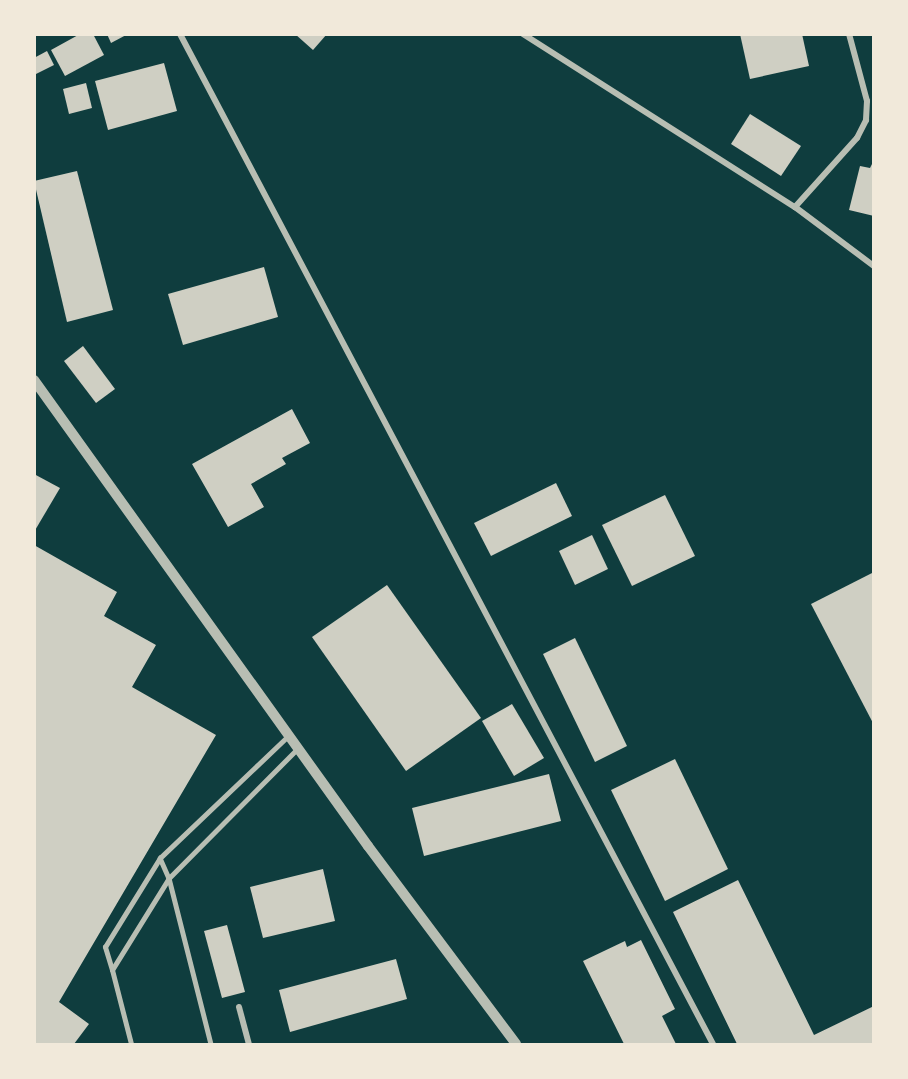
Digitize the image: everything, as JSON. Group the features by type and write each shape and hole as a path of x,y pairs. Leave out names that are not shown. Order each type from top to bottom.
{"street":[{"path":"180,34 713,1044"},
{"path":"523,34 795,207 873,267"},
{"path":"795,207 857,138 866,120 867,101 849,34"},
{"path":"34,380 298,748 516,1044"},
{"path":"239,1007 249,1044"}],"lane":[{"path":"131,1044 105,947 160,858 289,735"},
{"path":"112,970 170,878 298,748"},
{"path":"160,858 170,878 211,1044"}],"building":[{"path":"80,34 93,34 104,55 65,76 51,50"},
{"path":"107,34 128,34 111,43"},
{"path":"295,34 327,34 313,50"},
{"path":"740,34 802,34 809,66 750,79"},
{"path":"47,51 54,65 34,75 34,58"},
{"path":"164,63 177,111 108,130 95,81"},
{"path":"86,83 92,108 69,114 63,89"},
{"path":"750,114 801,146 781,176 731,144"},
{"path":"874,160 874,216 849,210 860,166 870,168"},
{"path":"77,171 113,310 67,322 34,181"},
{"path":"264,267 278,317 183,345 168,294"},
{"path":"83,346 115,389 96,403 64,361"},
{"path":"292,409 310,443 282,458 286,464 251,484 264,507 228,527 192,464"},
{"path":"34,474 60,488 34,532"},
{"path":"556,483 572,516 491,556 474,523"},
{"path":"665,495 695,556 632,586 602,525"},
{"path":"592,535 608,569 575,585 559,551"},
{"path":"34,545 117,592 104,616 156,645 132,687 216,735 59,1002 89,1024 74,1044 34,1044"},
{"path":"874,572 874,725 811,604"},
{"path":"387,585 481,718 406,771 312,637"},
{"path":"575,638 627,746 595,762 543,654"},
{"path":"512,704 544,758 514,776 482,721"},
{"path":"675,759 728,869 665,901 611,790"},
{"path":"549,774 561,821 424,856 412,808"},
{"path":"323,869 335,921 263,938 250,887"},
{"path":"738,880 814,1035 874,1006 874,1044 737,1044 673,912"},
{"path":"227,925 245,992 222,998 204,931"},
{"path":"641,940 675,1009 662,1016 676,1044 624,1044 583,961 625,941 627,947"},
{"path":"396,959 407,999 290,1032 279,990"}]}
